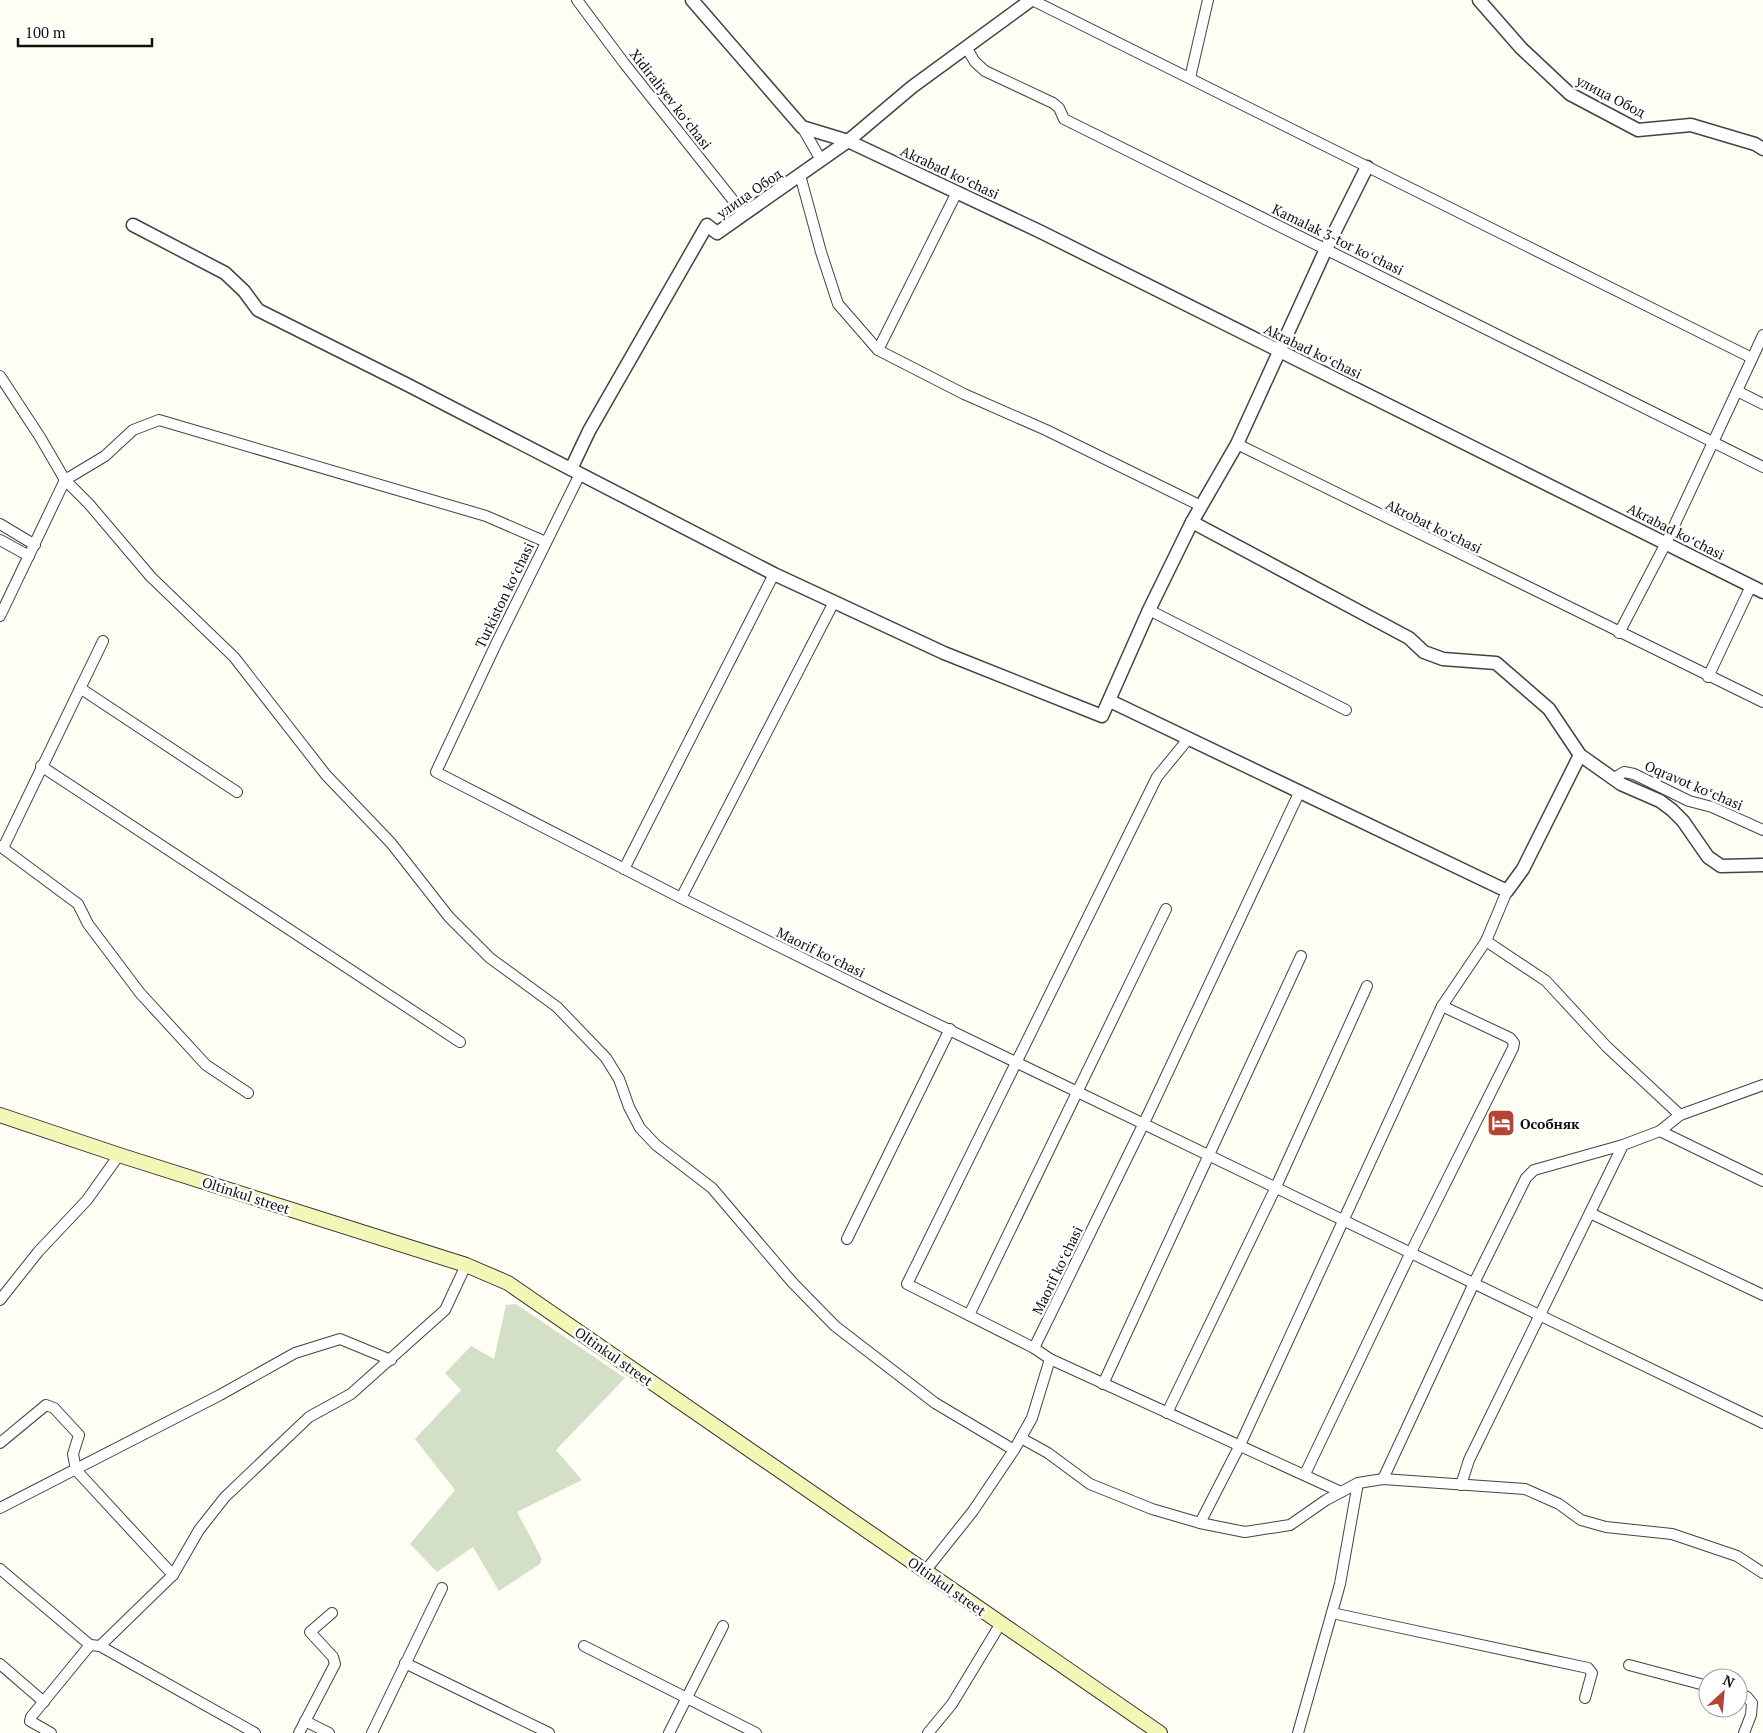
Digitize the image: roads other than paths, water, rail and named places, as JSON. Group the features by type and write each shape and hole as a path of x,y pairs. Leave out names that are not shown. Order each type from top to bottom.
{"main road":[{"name":"Oltinkul street","path":"0,1115 119,1155 466,1265 508,1283 1160,1733"}],"street":[{"name":"Xidiraliyev koʻchasi","path":"578,0 624,63 744,214"},
{"path":"692,0 802,127 822,160"},
{"name":"улица Обод","path":"575,472 588,431 707,225 718,233 848,141 912,87 1032,0"},
{"path":"1032,0 1752,358"},
{"path":"1190,78 1208,0"},
{"name":"улица Обод","path":"1479,0 1520,48 1570,94 1638,130 1691,125 1755,144 1763,149"},
{"name":"Kamalak 3-tor koʻchasi","path":"966,47 978,66 1053,103 1059,108 1064,120 1763,467"},
{"name":"Akrabad koʻchasi","path":"802,127 848,141 957,192 1763,592"},
{"path":"133,225 224,273 244,291 258,310 774,574 944,653 1102,716 1149,610 1192,522 1237,444 1326,249 1367,167"},
{"path":"800,175 820,252 838,304 878,350 964,394 1046,430 1201,506"},
{"path":"878,350 957,192"},
{"path":"1618,632 1666,543 1763,335"},
{"path":"0,376 40,437 65,480 89,504 150,577 234,657 326,775 391,843 449,917 490,958 557,1007 606,1058 619,1079 636,1121 656,1145 712,1188 792,1282 835,1326 935,1403 1014,1450"},
{"path":"1737,391 1763,404"},
{"name":"Turkiston koʻchasi","path":"65,480 106,456 133,430 158,420 486,516 546,542 436,772 681,898"},
{"name":"Akrobat koʻchasi","path":"1237,444 1708,677 1763,702"},
{"path":"546,542 575,472"},
{"path":"0,616 65,480"},
{"path":"1192,522 1409,638 1424,652 1443,659 1496,663 1548,709 1580,755 1621,784 1660,801 1672,810 1684,821 1708,857 1721,866 1763,865"},
{"path":"0,524 35,545"},
{"path":"0,540 29,556"},
{"path":"624,869 774,574"},
{"path":"1708,677 1751,586"},
{"path":"681,898 834,602"},
{"path":"1149,610 1346,710"},
{"path":"103,641 2,847 78,904 88,924 140,993 206,1065 248,1093"},
{"path":"80,688 237,792"},
{"path":"1110,701 1507,891"},
{"path":"1189,738 1157,777 906,1284 1034,1348 1050,1359 1341,1492"},
{"path":"1200,1523 1240,1445 1442,1006 1486,941 1507,891 1523,869 1580,755"},
{"path":"41,766 460,1042"},
{"name":"Oqravot koʻchasi","path":"1613,779 1624,772 1634,774 1689,801 1712,807 1763,830"},
{"path":"1144,1123 1300,791"},
{"name":"Maorif koʻchasi","path":"681,898 1763,1424"},
{"path":"969,1315 1079,1092 1166,909"},
{"path":"1486,941 1546,981 1607,1047 1680,1115"},
{"path":"1103,1384 1301,956"},
{"path":"1168,1413 1275,1188 1367,986"},
{"path":"1305,1474 1410,1252 1514,1043 1510,1038 1442,1006"},
{"path":"847,1240 950,1029"},
{"path":"1383,1479 1474,1283 1526,1178 1534,1170 1623,1145 1660,1131 1680,1115 1763,1085"},
{"name":"Maorif koʻchasi","path":"1034,1348 1144,1123"},
{"path":"1660,1131 1763,1181"},
{"path":"1461,1485 1469,1460 1623,1145"},
{"path":"0,1300 38,1252 87,1200 119,1155"},
{"path":"1590,1212 1763,1295"},
{"path":"51,1733 30,1721 31,1717 95,1645 173,1575 198,1530 225,1497 309,1417 351,1394 445,1310 466,1265"},
{"path":"0,1508 220,1396 296,1353 340,1340 391,1360"},
{"path":"926,1570 973,1511 1014,1450 1032,1418 1050,1359"},
{"path":"0,1443 46,1405 54,1408 79,1435 73,1454 76,1470 173,1575"},
{"path":"1021,1438 1048,1453 1090,1484 1152,1509 1200,1523 1245,1532 1290,1525 1358,1483 1383,1479 1525,1489 1559,1504 1581,1520 1606,1527 1672,1534 1737,1556 1763,1573"},
{"path":"1298,1733 1340,1584 1358,1483"},
{"path":"0,1569 95,1645 255,1733"},
{"path":"372,1733 442,1588"},
{"path":"1332,1612 1588,1668 1592,1673 1585,1698"},
{"path":"299,1733 335,1664 333,1657 310,1632 332,1613"},
{"path":"928,1733 952,1704 1001,1623"},
{"path":"669,1733 723,1626"},
{"path":"584,1646 756,1733"},
{"path":"406,1663 549,1733"},
{"path":"0,1664 44,1702"},
{"path":"1630,1666 1698,1683"},
{"path":"1744,1733 1751,1715 1752,1702 1748,1697"},
{"path":"305,1721 329,1733"}],"place":[{"name":"Особняк","path":"1501,1123"}]}
